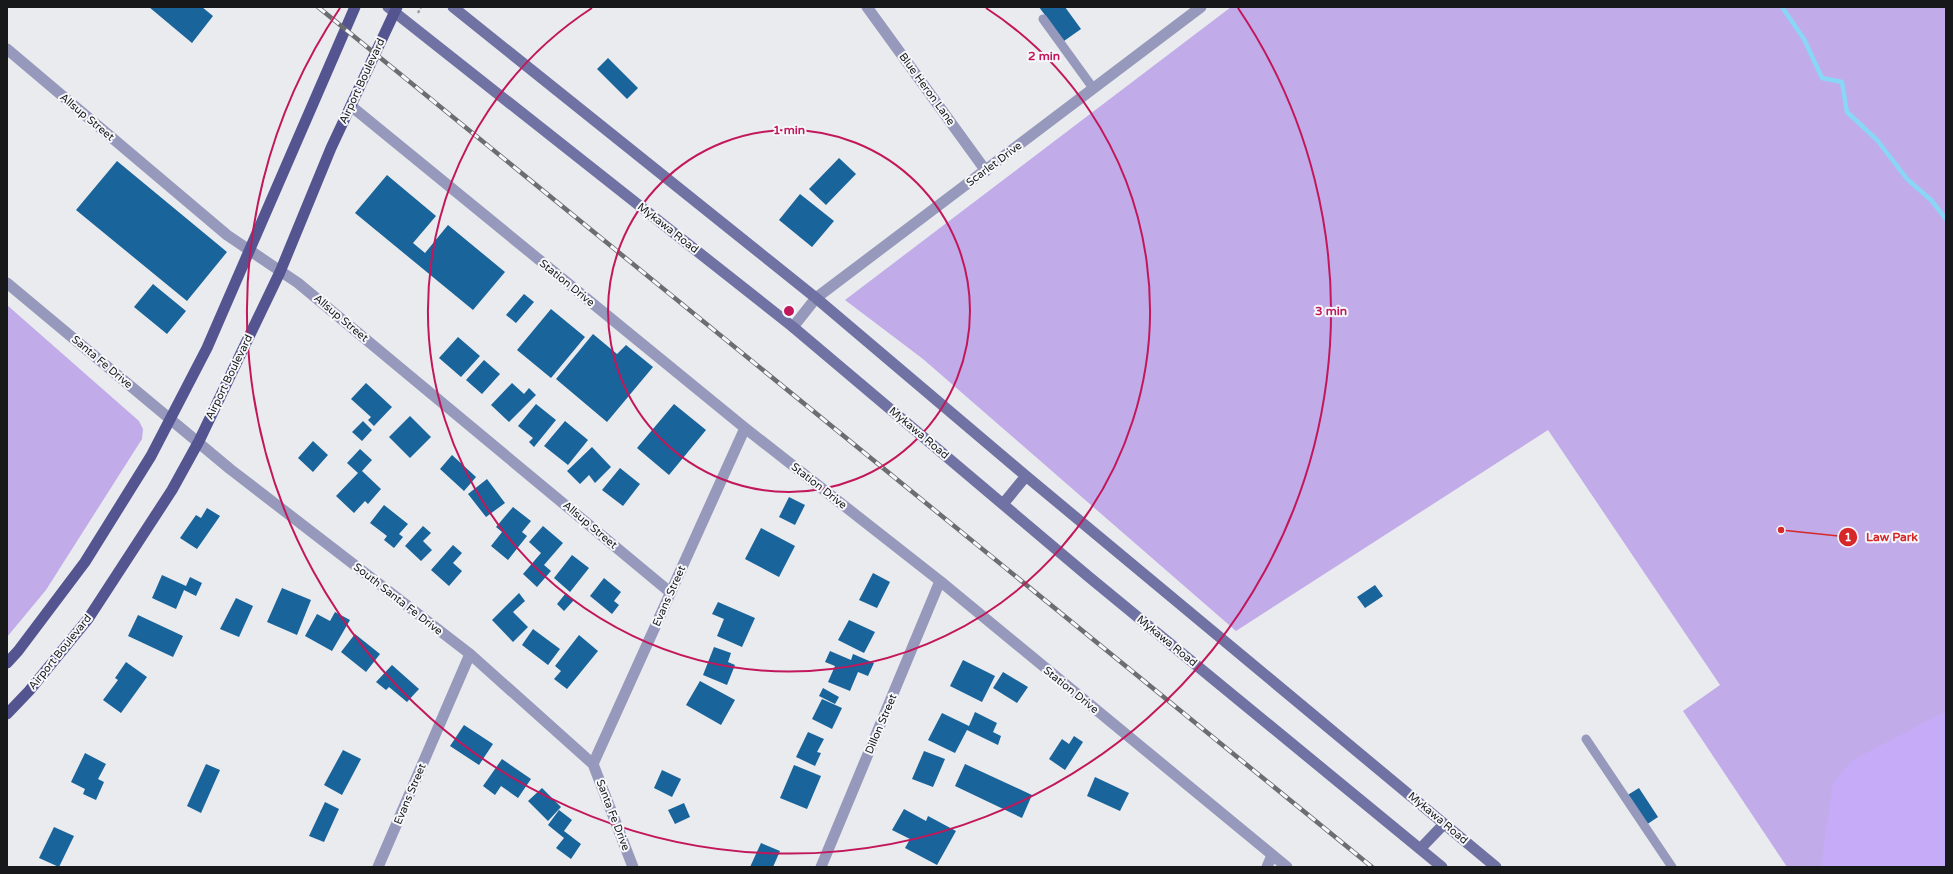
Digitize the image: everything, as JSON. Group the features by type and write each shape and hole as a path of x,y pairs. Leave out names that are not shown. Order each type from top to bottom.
{"main road":[{"path":"7,663 18,651 85,562 148,462 207,348 355,7"},
{"name":"Mykawa Road","path":"453,7 816,298 1026,476 1496,867"},
{"name":"Mykawa Road","path":"393,9 793,327 1089,577 1442,867"},
{"name":"Airport Boulevard","path":"7,714 29,691 88,619 172,490 199,441 280,272 331,148 393,9"},
{"path":"1004,504 1026,476"},
{"path":"1420,849 1444,824"}],"street":[{"name":"Blue Heron Lane","path":"867,7 986,171"},
{"name":"Scarlet Drive","path":"793,327 816,298 1201,7"},
{"name":"Allsup Street","path":"7,49 227,235 298,283 672,592"},
{"name":"Station Drive","path":"351,106 745,428 940,581 1287,867"},
{"name":"Santa Fe Drive","path":"7,283 199,441"},
{"name":"Evans Street","path":"593,764 745,428"},
{"name":"South Santa Fe Drive","path":"199,441 230,469 470,654 593,764"},
{"name":"Dillon Street","path":"821,867 940,581"},
{"name":"Evans Street","path":"378,867 470,654"},
{"name":"Santa Fe Drive","path":"593,764 634,867"},
{"path":"1267,867 1272,855"}],"lane":[{"path":"1043,19 1093,88"},
{"path":"1586,739 1672,867"}],"path":[{"path":"418,13 421,7"}],"shaded area":[{"path":"1231,7 1946,7 1946,867 1787,867 1683,711 1720,685 1548,430 1236,631 923,359 845,300"},
{"path":"7,305 139,421 143,429 142,439 46,590 7,637"},
{"path":"1946,711 1946,867 1821,867 1833,783 1853,760"}],"building":[{"path":"149,7 202,7 213,16 192,43"},
{"path":"1039,7 1065,7 1081,29 1064,41"},
{"path":"608,58 638,88 627,99 597,69"},
{"path":"839,158 856,174 826,205 809,189"},
{"path":"117,161 227,252 187,301 76,210"},
{"path":"387,175 436,216 413,243 425,253 448,225 505,272 473,310 355,213"},
{"path":"800,194 834,221 812,247 779,220"},
{"path":"153,284 186,311 167,334 134,307"},
{"path":"524,294 534,302 516,323 506,315"},
{"path":"551,309 585,337 551,378 517,350"},
{"path":"593,334 617,354 626,345 653,367 607,422 556,379"},
{"path":"458,337 480,356 461,377 439,358"},
{"path":"484,360 500,374 482,394 466,380"},
{"path":"366,383 392,407 374,426 368,420 371,417 351,399"},
{"path":"512,383 524,394 529,388 536,395 509,422 491,405"},
{"path":"536,404 556,420 534,447 529,442 533,438 518,426"},
{"path":"674,404 706,430 669,475 637,448"},
{"path":"410,416 431,437 410,458 389,437"},
{"path":"363,421 372,430 362,441 352,432"},
{"path":"565,421 588,440 568,465 544,446"},
{"path":"313,441 328,455 313,472 298,458"},
{"path":"592,447 611,467 595,483 589,475 580,484 567,471"},
{"path":"360,449 372,460 362,471 381,489 368,504 365,501 354,513 336,496 358,473 347,463"},
{"path":"452,455 476,477 464,491 440,469"},
{"path":"620,468 640,484 623,506 602,490"},
{"path":"487,479 505,503 486,517 468,494"},
{"path":"789,497 805,505 795,525 779,517"},
{"path":"384,505 408,524 399,534 403,537 394,548 384,540 387,536 370,523"},
{"path":"513,507 531,521 522,532 527,536 508,560 491,546 502,532 496,527"},
{"path":"207,508 220,516 197,549 180,538 196,515 201,518"},
{"path":"423,526 431,533 423,541 432,550 421,561 405,546"},
{"path":"543,526 563,543 544,565 551,571 537,587 523,574 541,553 529,542"},
{"path":"761,528 795,546 779,577 745,559"},
{"path":"453,545 462,553 453,563 462,571 449,586 431,570"},
{"path":"572,555 589,568 570,592 554,578"},
{"path":"873,573 890,582 877,608 859,600"},
{"path":"162,575 186,586 190,577 202,583 196,596 184,590 176,609 152,598"},
{"path":"604,578 621,592 614,601 619,605 612,614 590,596"},
{"path":"1375,585 1383,596 1365,608 1357,597"},
{"path":"282,588 311,600 297,635 267,622"},
{"path":"519,593 525,601 513,612 528,627 513,642 492,620"},
{"path":"566,593 574,600 564,611 557,604"},
{"path":"236,598 253,606 239,637 220,629"},
{"path":"718,602 755,618 742,647 717,636 724,619 712,614"},
{"path":"335,612 350,620 332,651 305,636 317,614 330,621"},
{"path":"138,615 183,636 173,657 128,636"},
{"path":"849,620 875,632 864,653 838,640"},
{"path":"533,629 560,649 548,665 522,645"},
{"path":"355,634 380,654 366,672 341,652"},
{"path":"579,635 598,651 567,689 554,679 561,671 555,666"},
{"path":"714,647 731,653 728,662 735,665 727,685 703,675"},
{"path":"830,651 851,660 853,654 874,663 868,676 858,672 850,691 828,682 835,666 825,662"},
{"path":"963,660 995,676 982,702 950,686"},
{"path":"126,662 147,677 121,713 103,700 118,680 115,678"},
{"path":"392,665 419,689 407,702 389,687 386,690 376,682"},
{"path":"1003,672 1028,687 1017,703 993,688"},
{"path":"700,681 735,700 721,725 686,705"},
{"path":"823,688 839,697 835,704 819,696"},
{"path":"822,699 842,708 832,729 812,719"},
{"path":"975,712 997,723 993,732 1001,736 998,745 967,730 955,753 928,740 942,713 969,726"},
{"path":"464,725 493,744 479,765 450,746"},
{"path":"808,732 824,739 817,752 821,753 815,766 796,757"},
{"path":"1074,736 1083,742 1065,770 1049,759 1062,739 1069,744"},
{"path":"343,750 361,759 342,795 324,785"},
{"path":"924,751 945,759 933,787 912,779"},
{"path":"85,753 106,764 98,779 104,782 96,800 83,794 85,789 71,782"},
{"path":"502,759 531,779 518,798 501,786 495,795 483,786"},
{"path":"206,764 220,770 201,813 187,806"},
{"path":"965,764 1032,795 1022,818 955,786"},
{"path":"794,765 821,776 807,809 780,798"},
{"path":"662,770 681,779 672,797 654,788"},
{"path":"1095,777 1129,793 1120,811 1087,796"},
{"path":"542,788 561,807 548,821 528,801"},
{"path":"1639,788 1658,817 1646,825 1626,796"},
{"path":"325,802 339,809 324,842 309,836"},
{"path":"684,803 690,817 675,824 668,810"},
{"path":"904,809 926,821 928,816 956,831 937,865 905,848 910,839 892,830"},
{"path":"559,810 572,820 564,831 581,844 571,859 556,848 564,838 548,825"},
{"path":"54,827 74,836 59,867 39,858"},
{"path":"761,843 780,851 773,867 750,867"}],"waterway":[{"path":"1782,7 1804,39 1822,78 1842,82 1847,112 1877,140 1907,179 1931,200 1946,219"}],"railway":[{"path":"318,7 1372,867"}],"place":[{"name":"Law Park","path":"1781,530"}]}
